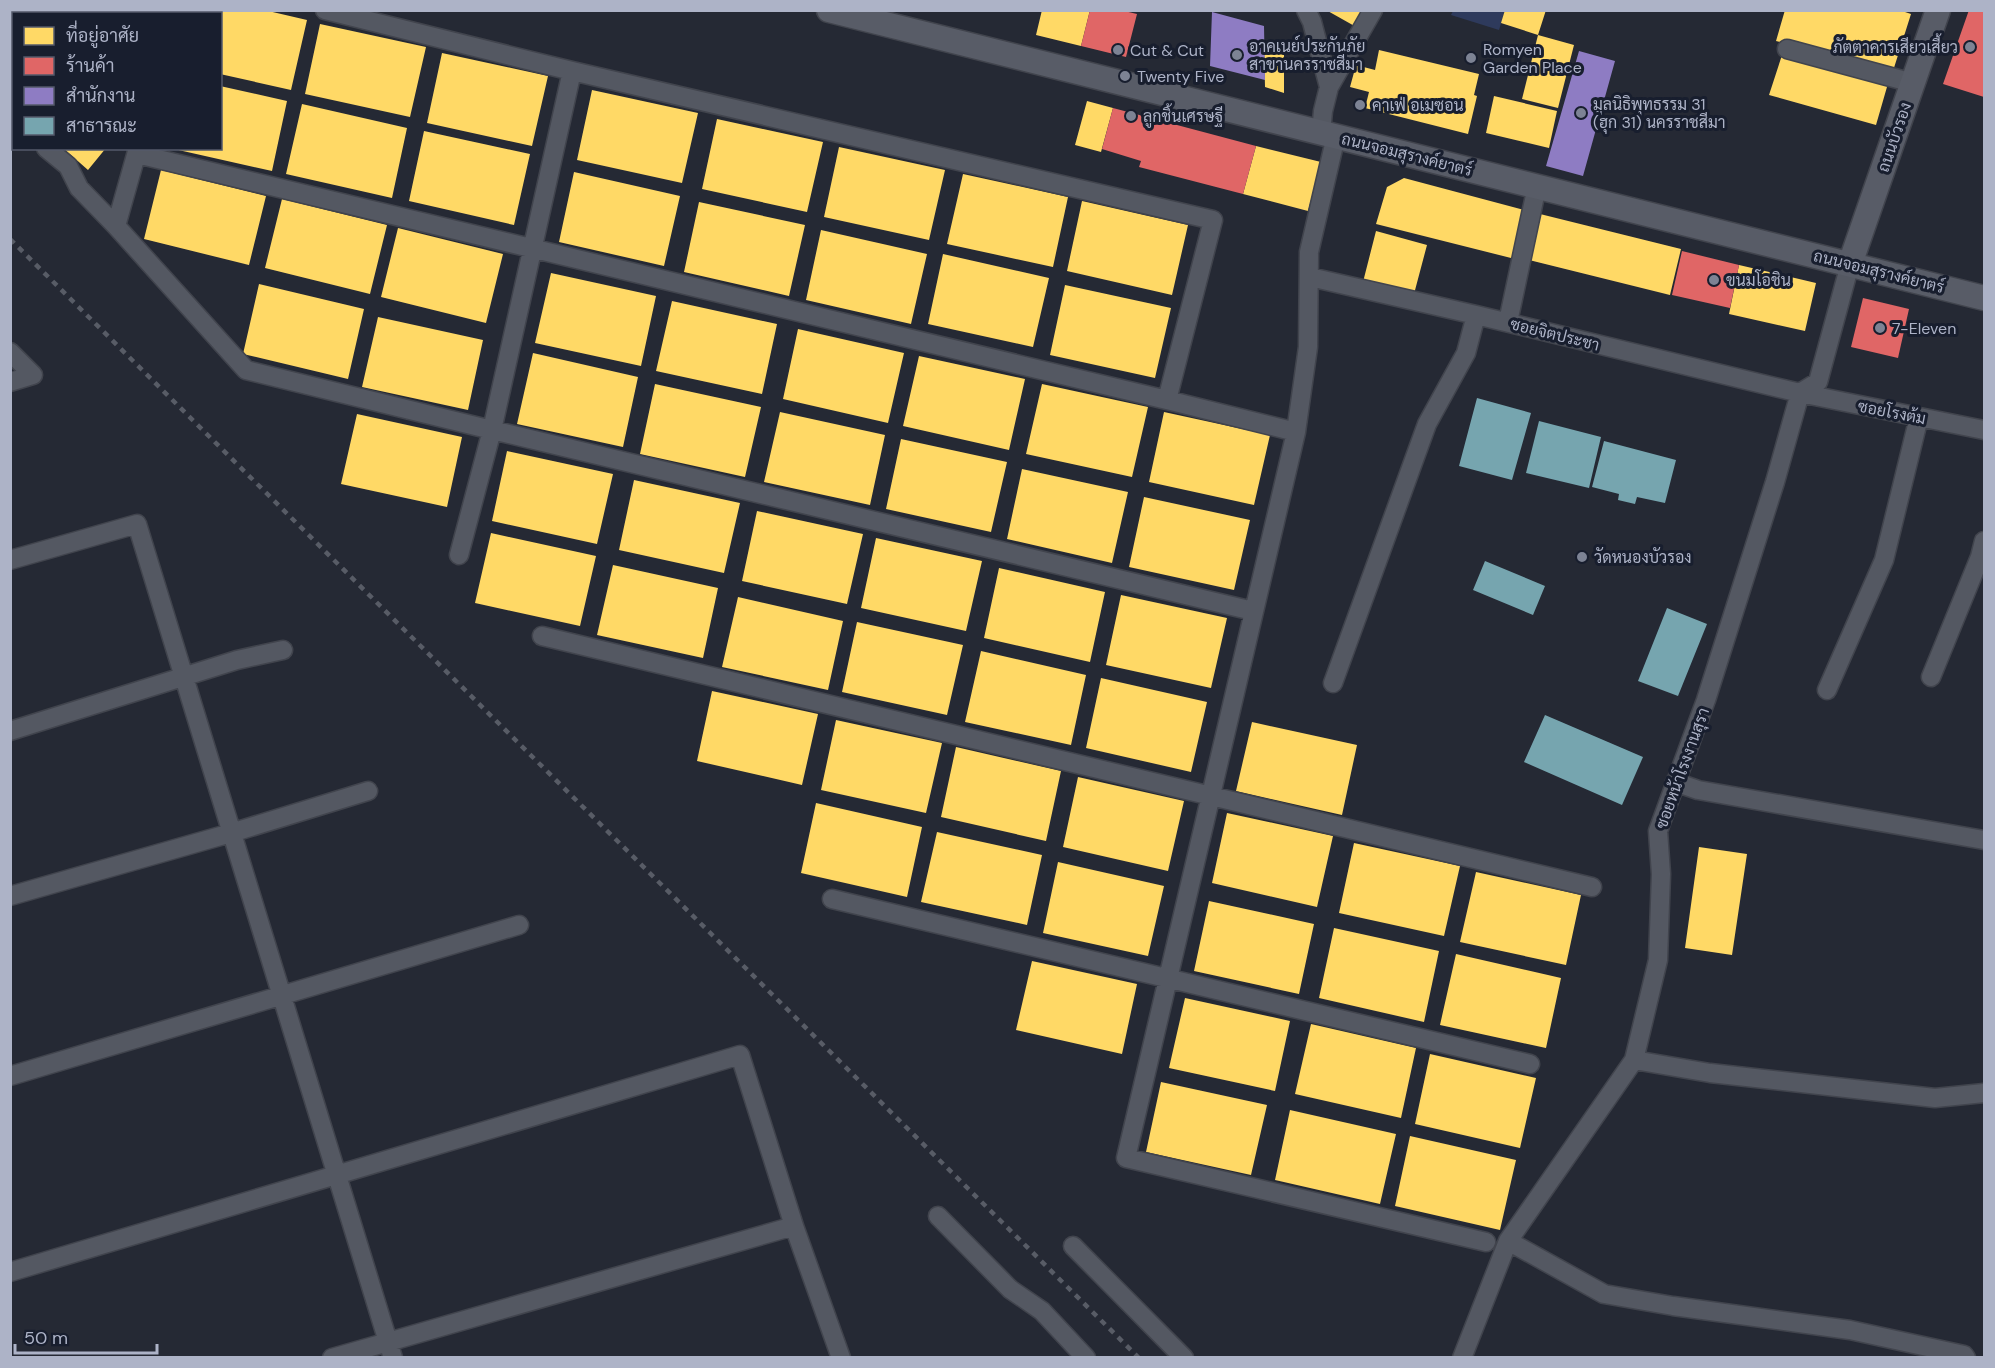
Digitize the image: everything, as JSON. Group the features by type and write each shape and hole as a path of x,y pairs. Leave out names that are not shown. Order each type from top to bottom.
{"main road":[{"name":"ถนนจอมสุรางค์ยาตร์","path":"829,10 1984,298"},
{"name":"ถนนบัวรอง","path":"1850,264 1938,10"}],"street":[{"path":"325,10 572,71 1213,220 1167,399"},
{"path":"1306,10 1312,22 1329,87"},
{"path":"1373,10 1329,87 1323,111 1329,134 1311,243 1308,347 1296,432 1126,1158 1486,1242"},
{"path":"1787,49 1913,83"},
{"path":"459,555 492,430 572,71"},
{"path":"48,150 68,166 80,188 246,370 1253,611"},
{"path":"116,226 138,151 531,249 1167,399 1296,432"},
{"path":"1508,322 1537,186"},
{"path":"1800,393 1818,382 1850,264"},
{"name":"ซอยจิตประชา","path":"1310,277 1508,322 1800,393"},
{"path":"1333,683 1427,424 1466,353 1476,315"},
{"path":"10,352 33,375 10,382"},
{"name":"ซอยโรงต้ม","path":"1800,393 1984,430"},
{"name":"ซอยหน้าโรงงานสุรา","path":"1462,1358 1508,1241 1634,1059 1658,960 1661,874 1658,831 1706,700 1775,482 1800,393"},
{"path":"1827,690 1884,560 1918,417"},
{"path":"10,560 137,524 391,1349"},
{"path":"1931,677 1980,557 1984,541"},
{"path":"542,636 1592,887"},
{"path":"10,731 237,660 284,650"},
{"path":"1675,782 1698,790 1984,840"},
{"path":"10,896 368,791"},
{"path":"832,899 1530,1064"},
{"path":"10,1076 519,925"},
{"path":"10,1272 740,1055 794,1226 841,1358"},
{"path":"1634,1059 1710,1073 1935,1098 1984,1093"},
{"path":"938,1216 1010,1289 1042,1311 1086,1358"},
{"path":"332,1358 391,1349 794,1226"},
{"path":"1508,1241 1604,1294 1673,1306 1850,1330 1964,1355 1966,1358"},
{"path":"1073,1246 1184,1358"}],"water":[{"path":"1453,11 1505,11 1499,30 1451,15"}],"building: ที่อยู่อาศัย":[{"path":"198,10 264,10 307,20 291,90 222,74 222,12 198,12"},
{"path":"1042,10 1090,10 1081,46 1036,35"},
{"path":"1326,10 1367,10 1358,28"},
{"path":"1505,10 1546,10 1538,35 1501,23"},
{"path":"1785,10 1899,10 1911,14 1893,71 1776,41"},
{"path":"10,14 12,15 12,56 10,58"},
{"path":"320,24 426,47 410,117 305,94"},
{"path":"1538,35 1574,45 1558,108 1522,99"},
{"path":"1264,43 1284,48 1284,93 1265,87"},
{"path":"1379,50 1479,74 1474,95 1477,96 1468,134 1365,108 1369,92 1350,87 1356,65 1375,70"},
{"path":"1783,52 1889,80 1876,125 1769,95"},
{"path":"442,53 548,76 532,146 427,123"},
{"path":"222,86 287,101 272,171 178,150 222,150"},
{"path":"592,90 698,113 682,183 577,160"},
{"path":"1494,96 1557,111 1549,148 1486,133"},
{"path":"1087,101 1113,108 1101,152 1075,145"},
{"path":"302,104 407,128 392,198 286,174"},
{"path":"717,119 823,142 807,212 702,189"},
{"path":"424,131 530,154 514,225 409,201"},
{"path":"1256,146 1321,162 1308,211 1243,194"},
{"path":"839,147 945,170 929,240 824,217"},
{"path":"65,150 104,150 88,170"},
{"path":"161,170 266,196 249,265 144,239"},
{"path":"574,172 680,196 664,266 559,242"},
{"path":"963,174 1068,197 1053,267 947,244"},
{"path":"1404,178 1528,211 1515,259 1376,224 1387,187"},
{"path":"282,199 387,225 370,294 265,268"},
{"path":"1082,201 1188,225 1172,295 1067,271"},
{"path":"699,202 805,225 789,296 684,272"},
{"path":"1536,213 1681,249 1670,295 1525,259"},
{"path":"398,228 503,254 486,323 381,297"},
{"path":"821,230 927,254 911,324 806,300"},
{"path":"1376,231 1427,245 1414,294 1363,282"},
{"path":"943,254 1049,278 1033,347 928,324"},
{"path":"1739,265 1816,283 1805,331 1729,314"},
{"path":"551,273 656,296 641,366 535,343"},
{"path":"259,284 364,309 348,379 243,354"},
{"path":"1065,285 1171,308 1155,378 1050,355"},
{"path":"672,301 777,324 762,394 656,371"},
{"path":"378,317 483,340 468,410 362,387"},
{"path":"798,329 904,353 888,423 783,399"},
{"path":"533,353 638,377 623,447 517,424"},
{"path":"919,356 1025,379 1009,450 903,426"},
{"path":"655,384 761,407 745,477 640,454"},
{"path":"1042,384 1148,407 1132,477 1026,454"},
{"path":"780,412 885,435 870,505 764,482"},
{"path":"1164,412 1270,435 1254,505 1149,482"},
{"path":"357,414 462,437 447,507 341,484"},
{"path":"901,439 1007,462 991,532 886,509"},
{"path":"507,451 613,474 597,544 492,521"},
{"path":"1022,469 1128,492 1112,563 1007,539"},
{"path":"634,480 740,503 724,573 619,550"},
{"path":"1144,497 1250,520 1234,590 1129,567"},
{"path":"757,511 863,534 847,604 742,581"},
{"path":"491,533 596,556 580,626 475,603"},
{"path":"876,538 982,561 966,631 861,608"},
{"path":"613,565 718,588 703,658 597,635"},
{"path":"999,568 1105,592 1090,662 984,638"},
{"path":"1121,595 1227,618 1211,688 1106,665"},
{"path":"738,597 843,621 828,690 722,667"},
{"path":"857,622 963,645 947,715 842,692"},
{"path":"981,651 1086,675 1071,745 965,722"},
{"path":"1101,678 1207,702 1191,772 1086,748"},
{"path":"712,691 818,714 802,785 697,761"},
{"path":"836,720 942,743 926,813 821,790"},
{"path":"1252,722 1357,745 1342,815 1236,791"},
{"path":"956,747 1061,771 1046,841 941,817"},
{"path":"1078,777 1184,801 1168,871 1063,847"},
{"path":"816,803 922,827 907,897 801,873"},
{"path":"1227,813 1333,836 1317,907 1212,883"},
{"path":"937,832 1042,855 1027,925 921,902"},
{"path":"1354,843 1460,866 1444,936 1339,913"},
{"path":"1699,847 1747,854 1732,955 1685,948"},
{"path":"1058,862 1164,886 1148,956 1043,933"},
{"path":"1476,872 1581,895 1566,965 1460,942"},
{"path":"1209,901 1314,924 1299,994 1194,971"},
{"path":"1334,928 1439,951 1424,1022 1319,998"},
{"path":"1456,954 1561,978 1546,1048 1440,1025"},
{"path":"1032,961 1137,984 1122,1054 1016,1030"},
{"path":"1185,998 1290,1021 1275,1091 1169,1068"},
{"path":"1311,1024 1416,1048 1401,1118 1295,1094"},
{"path":"1430,1054 1536,1078 1520,1148 1415,1124"},
{"path":"1161,1082 1267,1105 1251,1175 1146,1152"},
{"path":"1290,1110 1396,1134 1380,1204 1275,1180"},
{"path":"1410,1136 1516,1160 1500,1230 1395,1206"}],"building: ร้านค้า":[{"path":"1090,10 1120,10 1137,14 1126,57 1081,46"},
{"name":"ภัตตาคารเสียวเสี้ยว","path":"1969,10 1984,10 1984,97 1943,84"},
{"path":"1113,108 1256,146 1243,194 1139,167 1141,161 1102,149"},
{"path":"1682,251 1739,265 1730,308 1672,295"},
{"name":"7-Eleven","path":"1863,298 1909,309 1898,358 1851,347"}],"building: สำนักงาน":[{"name":"อาคเนย์ประกันภัย สาขานครราชสีมา","path":"1212,12 1264,26 1265,80 1210,66"},
{"name":"มูลนิธิพุทธรรม 31 (ฮุก 31) นครราชสีมา","path":"1579,51 1615,61 1583,176 1546,166"}],"building: สาธารณะ":[{"path":"1477,398 1531,413 1512,480 1459,466"},
{"path":"1539,421 1601,437 1589,488 1526,473"},
{"path":"1604,441 1676,460 1665,503 1637,497 1635,504 1618,500 1619,494 1592,487"},
{"path":"1485,561 1545,586 1533,615 1473,590"},
{"path":"1667,608 1707,624 1678,696 1638,681"},
{"path":"1545,715 1643,757 1622,805 1524,762"}],"railway":[{"path":"10,239 1139,1358"}],"place":[{"name":"ภัตตาคารเสียวเสี้ยว","path":"1970,47"},
{"name":"Cut & Cut","path":"1118,50"},
{"name":"อาคเนย์ประกันภัย สาขานครราชสีมา","path":"1237,55"},
{"name":"Romyen Garden Place","path":"1471,58"},
{"name":"Twenty Five","path":"1125,76"},
{"name":"คาเฟ่ อเมซอน","path":"1360,105"},
{"name":"มูลนิธิพุทธรรม 31 (ฮุก 31) นครราชสีมา","path":"1581,113"},
{"name":"ลูกชิ้นเศรษฐี","path":"1131,116"},
{"name":"ขนมโอชิน","path":"1714,280"},
{"name":"7-Eleven","path":"1880,328"},
{"name":"วัดหนองบัวรอง","path":"1582,557"}]}
